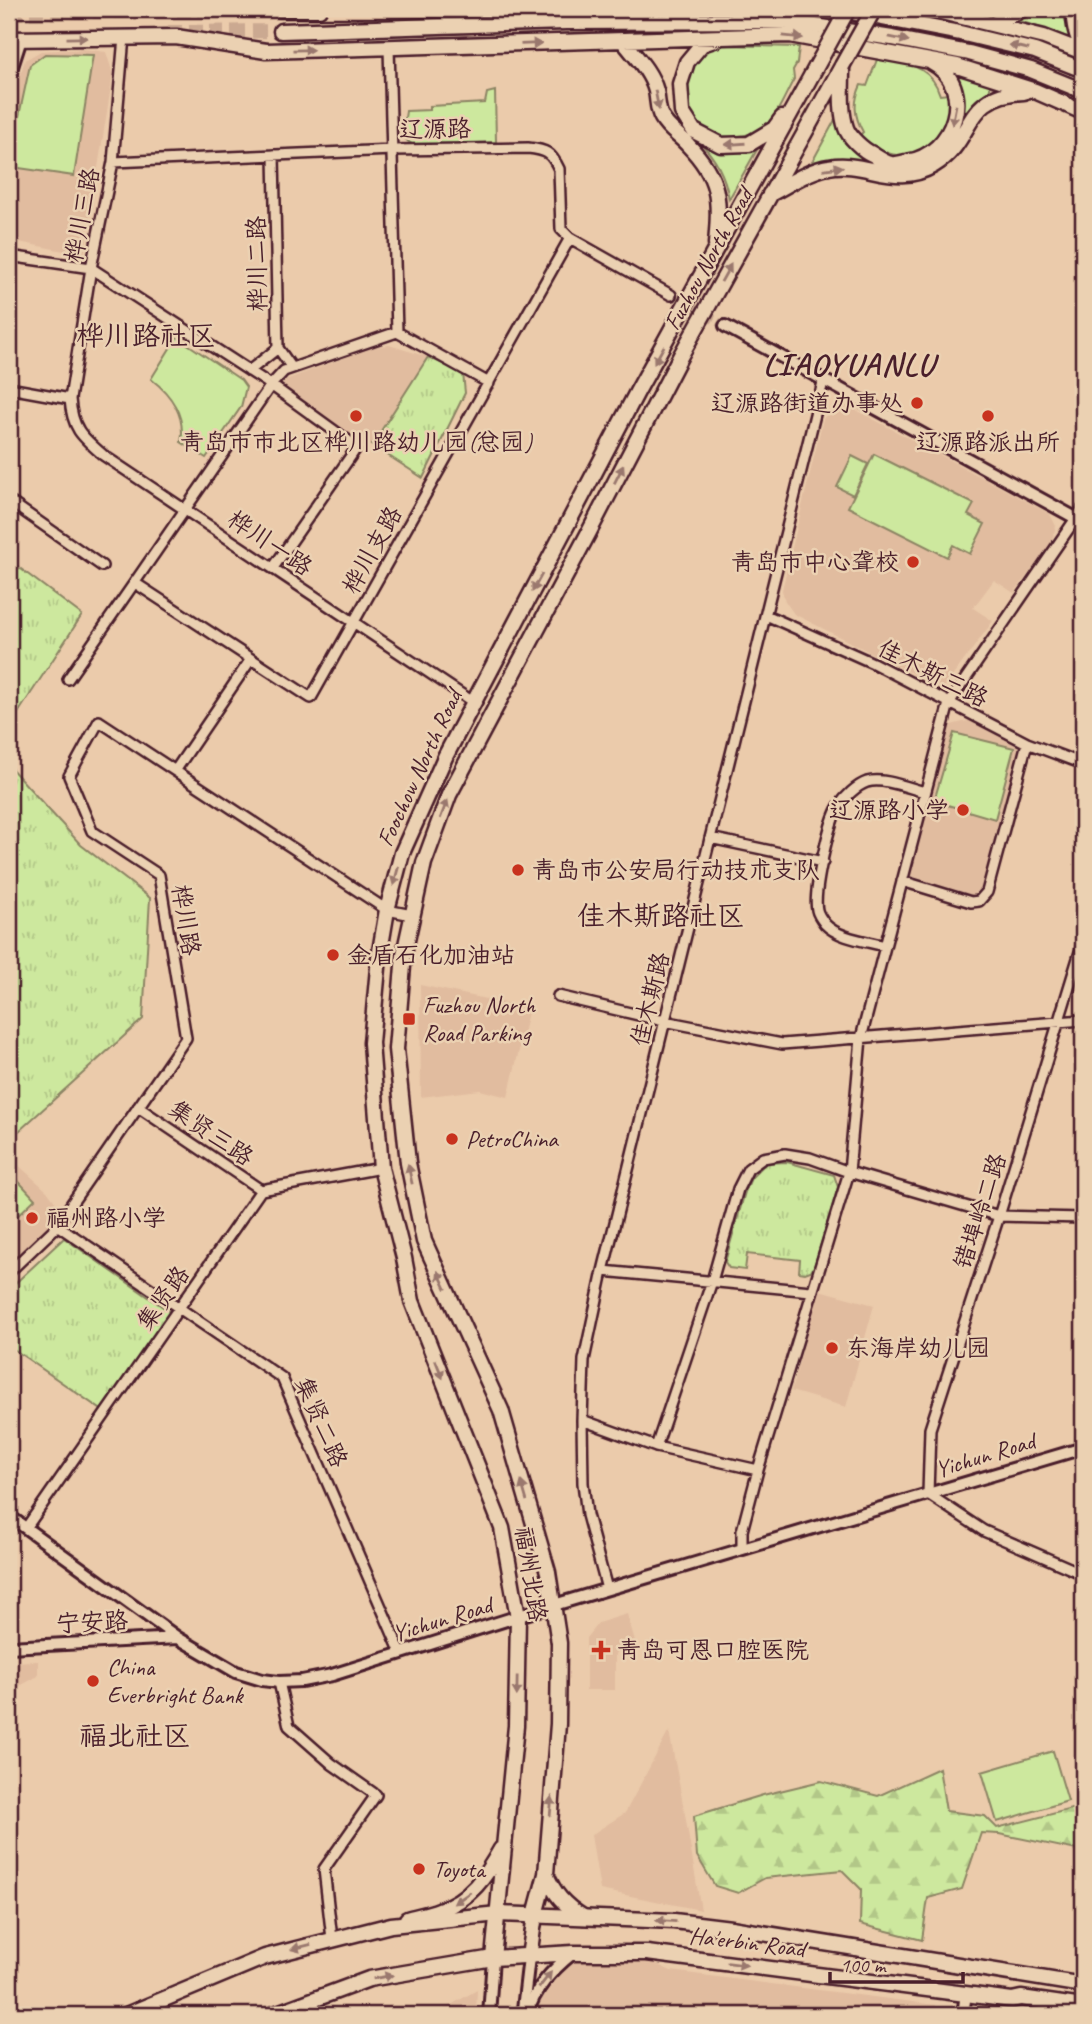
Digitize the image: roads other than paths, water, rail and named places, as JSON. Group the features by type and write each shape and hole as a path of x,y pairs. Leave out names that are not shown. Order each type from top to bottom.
{"main road":[{"path":"280,9 319,9"},
{"path":"835,9 960,33 1035,51 1083,70"},
{"name":"Fuzhou North Road","path":"473,702 637,393 848,9"},
{"name":"Fuzhou North Road","path":"412,915 424,863 449,794 681,355 874,9"},
{"path":"929,9 1044,37 1083,51"},
{"path":"993,24 1023,9"},
{"path":"1073,9 1079,41 1083,46"},
{"path":"281,31 566,22 783,21 969,53 1031,70 1083,91"},
{"path":"15,39 176,37 266,51 790,35 957,66 1035,91 1083,112"},
{"path":"725,36 702,44 687,62 680,84 682,111 694,131 721,145 749,144 774,129 816,67"},
{"path":"624,42 645,68 655,89 660,115 668,127 703,160 714,183 719,206 715,252"},
{"path":"842,66 842,102 846,130 866,152 891,164 916,160 929,154 941,144 955,121 956,95 940,67 926,60"},
{"path":"770,194 828,167 853,167 883,174 913,175 934,165 950,153 983,104 1005,92 1035,91"},
{"name":"Foochow North Road","path":"381,1168 371,1043 379,957 387,910 407,843 429,788 473,702"},
{"path":"412,915 404,954 396,1049 410,1176 424,1241 501,1410 548,1572 554,1605"},
{"name":"福州北路","path":"381,1168 412,1301 502,1528 518,1618 516,1726 492,1958"},
{"name":"福州北路","path":"529,1957 545,1874 558,1724 559,1643 554,1605"},
{"path":"126,2015 265,1957 440,1910 467,1896 490,1870 503,1845"},
{"path":"545,1874 552,1891 567,1907 583,1917"},
{"name":"Ha'erbin Road","path":"391,1925 498,1914 674,1921 1083,1985"},
{"name":"Ha'erbin Road","path":"492,1958 573,1953 647,1953 1083,2007"},
{"path":"272,2015 369,1979 492,1958"}],"street":[{"name":"桦川三路","path":"70,399 91,268 113,162 124,37"},
{"path":"9,76 15,39"},
{"path":"389,48 397,332"},
{"name":"辽源路","path":"113,162 393,150 545,150 555,160 559,169 561,229 570,238"},
{"name":"桦川二路","path":"274,155 278,348"},
{"path":"570,238 671,295"},
{"name":"桦川支路","path":"135,583 311,698 570,238"},
{"path":"9,256 91,268 271,384 354,445 355,450 273,568"},
{"path":"725,326 823,382 1080,520"},
{"path":"68,679 271,384 284,370 397,332 489,383"},
{"path":"249,370 278,348 292,368"},
{"name":"佳木斯路","path":"607,1589 587,1515 583,1483 584,1360 603,1270 823,382"},
{"path":"9,388 70,399"},
{"name":"桦川一路","path":"70,399 71,417 77,430 90,444 473,702"},
{"path":"9,501 102,566"},
{"path":"742,1549 742,1531 758,1470 849,1172 861,1038 949,703 1080,520 1083,508"},
{"name":"佳木斯三路","path":"766,615 873,663 1027,743 1083,764"},
{"path":"175,771 251,659"},
{"name":"桦川路","path":"9,1272 57,1225 186,1038 159,875 92,831 69,776 99,721 387,910 412,915"},
{"path":"902,881 971,902 979,901 987,892 1027,743"},
{"path":"885,946 846,935 826,926 817,912 816,895 822,862 837,809 856,789 868,782 880,781 925,792"},
{"path":"710,838 822,862"},
{"name":"错埠岭二路","path":"928,1494 930,1429 1083,942"},
{"path":"558,996 664,1021 782,1044 1083,1020"},
{"name":"集贤三路","path":"138,1107 261,1190"},
{"path":"656,1447 712,1281 738,1189 748,1169 763,1158 785,1154 810,1158 999,1216 1083,1218"},
{"path":"261,1190 381,1168"},
{"name":"集贤路","path":"26,1528 261,1190"},
{"name":"集贤二路","path":"57,1225 282,1378 401,1653"},
{"path":"603,1270 811,1291"},
{"path":"582,1420 656,1447 758,1470"},
{"name":"Yichun Road","path":"9,1516 178,1638 236,1672 262,1680 302,1681 332,1675 554,1605 1083,1448"},
{"path":"928,1494 984,1531 1083,1574"},
{"name":"宁安路","path":"9,1647 178,1638"},
{"path":"279,1682 289,1726 332,1764 376,1795 324,1869 332,1939"},
{"path":"525,2015 540,1986 556,1966 573,1953"},
{"path":"525,2015 529,1957"},
{"path":"489,2015 492,1958"},
{"path":"963,2015 966,1993"}],"tunnel":[{"path":"9,13 280,9"},
{"path":"168,32 281,31"},
{"path":"671,295 725,326"}],"place":[{"name":"辽源路街道办事处","path":"917,403"},
{"name":"青岛市市北区桦川路幼儿园(总园)","path":"356,416"},
{"name":"辽源路派出所","path":"988,416"},
{"name":"青岛市中心聋校","path":"913,562"},
{"name":"辽源路小学","path":"963,810"},
{"name":"青岛市公安局行动技术支队","path":"518,870"},
{"name":"金盾石化加油站","path":"333,955"},
{"name":"Fuzhou North Road Parking","path":"409,1019"},
{"name":"PetroChina","path":"452,1139"},
{"name":"福州路小学","path":"32,1218"},
{"name":"东海岸幼儿园","path":"832,1348"},
{"name":"青岛可恩口腔医院","path":"601,1650"},
{"name":"China Everbright Bank","path":"93,1681"},
{"name":"Toyota","path":"419,1869"}],"district":[{"name":"桦川路社区","path":"146,335"},
{"name":"LIAOYUANLU","path":"849,364"},
{"name":"佳木斯路社区","path":"661,915"},
{"name":"福北社区","path":"135,1735"}]}
